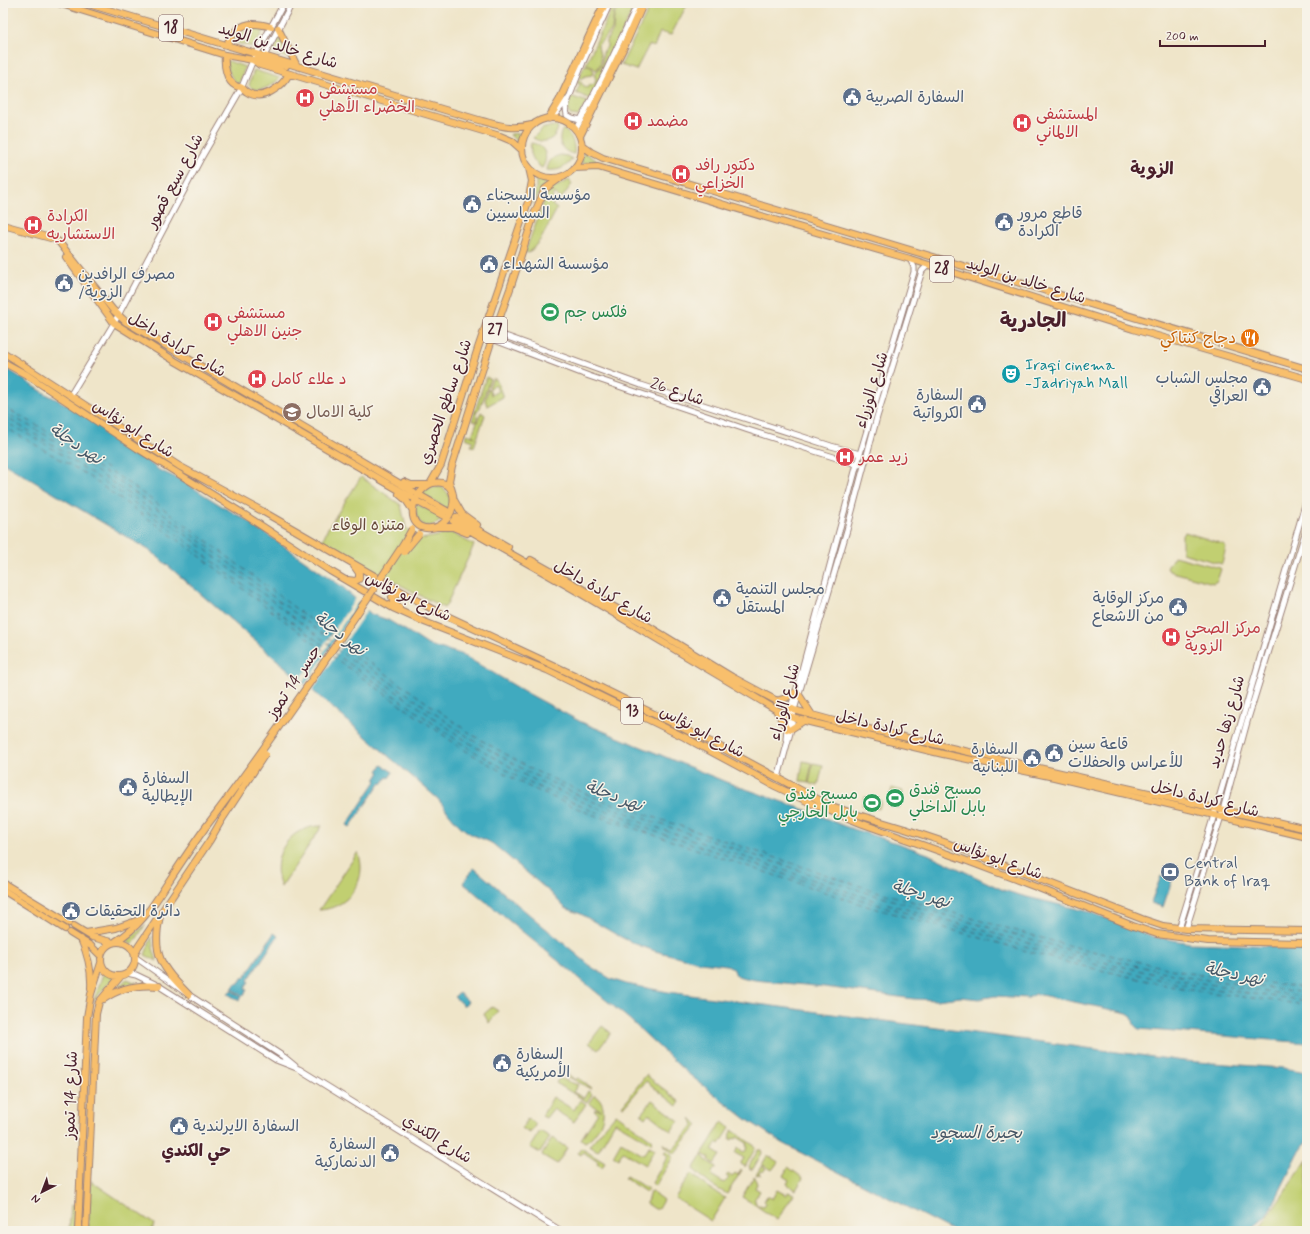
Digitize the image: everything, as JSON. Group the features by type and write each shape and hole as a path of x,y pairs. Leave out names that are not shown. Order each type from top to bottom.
{"highway":[{"path":"551,117 568,84 605,3"},
{"path":"578,132 597,100 643,3"}],"main road":[{"name":"شارع خالد بن الوليد","path":"58,3 225,55 231,54 255,57 264,56 495,125 520,128 532,125"},
{"name":"شارع خالد بن الوليد","path":"85,3 227,44 255,57"},
{"path":"227,44 229,38 235,31 247,25 258,23 271,27"},
{"path":"255,57 267,65 296,66 278,28"},
{"path":"225,55 225,68 228,75 236,86 242,87 247,92 254,94 266,93 280,86 289,74"},
{"name":"شارع خالد بن الوليد","path":"267,65 289,74 500,136 512,141 522,150"},
{"path":"551,117 566,121 578,132 583,146 581,158 576,168 569,174 560,178 552,179 535,174 524,160 522,150 522,141 526,132 532,125 540,120 551,117"},
{"name":"شارع خالد بن الوليد","path":"583,146 603,158 1307,369"},
{"name":"شارع خالد بن الوليد","path":"576,168 598,167 910,259 1210,352 1307,379"},
{"name":"شارع ساطع الحصري","path":"429,485 441,465 476,355 528,202 532,182 529,168"},
{"name":"شارع ساطع الحصري","path":"452,491 450,481 452,466 494,332 541,196 545,189 560,178"},
{"name":"شارع كرادة داخل","path":"3,225 51,238 59,242 113,310 126,322 360,459"},
{"name":"شارع كرادة داخل","path":"3,228 57,245 114,323 358,468"},
{"path":"892,254 894,245"},
{"path":"1097,317 1100,306"},
{"name":"شارع ابو نؤاس","path":"3,352 179,466 262,511 418,601 668,720 716,744 816,799 841,810 924,835 1163,926 1186,930 1307,931"},
{"name":"شارع ابو نؤاس","path":"3,362 137,448 242,512 330,571 393,608 422,621 547,670 684,737 782,789 836,814 1036,887 1133,926 1157,934 1208,941 1307,943"},
{"path":"360,459 408,484 444,484 452,491 454,499 462,514 504,548"},
{"path":"358,468 413,495 360,459"},
{"path":"358,468 402,496 412,509 414,517 420,526 428,528 449,526 504,548"},
{"path":"412,509 417,495 429,485"},
{"path":"420,499 445,514"},
{"path":"436,527 444,522 449,516 453,508 454,499"},
{"name":"جسر 14 تموز","path":"145,917 192,847 273,736 399,552 412,529 414,517"},
{"path":"454,519 504,548"},
{"name":"جسر 14 تموز","path":"161,912 210,840 271,745 403,553 419,534 428,528"},
{"name":"شارع كرادة داخل","path":"504,548 648,626 732,677 776,701 812,716 1133,792 1216,808 1307,829"},
{"name":"شارع كرادة داخل","path":"504,548 775,709 791,717 942,754 1055,774"},
{"path":"330,571 351,581 357,580 360,576 352,565 336,554"},
{"path":"418,601 402,594 394,594 392,599 396,606 422,621"},
{"path":"776,701 798,694 812,716"},
{"path":"775,709 789,729 805,720"},
{"name":"شارع كرادة داخل","path":"1133,792 1217,816 1307,837"},
{"path":"3,883 97,939 123,942 129,945 135,956"},
{"path":"3,890 81,939 101,956"},
{"path":"99,1002 134,966 138,947 161,912"},
{"path":"161,912 156,939 159,954 170,975 189,995"},
{"path":"86,933 116,928 145,917"},
{"path":"124,975 114,976 107,972 101,963 101,956 104,949 135,927 145,917"},
{"path":"81,939 87,953 90,967 91,994"},
{"name":"شارع 14 تموز","path":"78,1231 87,1017 91,994 101,963"},
{"path":"99,1002 127,988 143,985 159,986"},
{"name":"شارع 14 تموز","path":"86,1231 96,1014 99,1002"}],"street":[{"name":"شارع سبع قصور","path":"70,396 114,323 200,160 242,87 255,57 284,3"},
{"path":"264,56 292,3"},
{"path":"581,120 567,115 566,109 568,100 583,62 610,3"},
{"path":"578,132 581,120 638,3"},
{"path":"551,117 568,100"},
{"name":"شارع الوزراء","path":"798,694 848,496 914,272 910,259"},
{"name":"شارع الوزراء","path":"778,778 793,709 864,467 877,416 922,271 928,265"},
{"name":"شارع 26","path":"494,332 654,389 860,454"},
{"path":"896,333 902,336"},
{"name":"شارع 26","path":"492,339 651,397 864,467"},
{"path":"651,397 654,389"},
{"path":"872,414 877,416"},
{"path":"848,496 855,498"},
{"name":"شارع زها حديد","path":"1186,930 1217,816 1216,808 1307,498"},
{"name":"شارع زها حديد","path":"1179,929 1217,816 1223,810 1247,722 1307,527"},
{"path":"1241,720 1247,722"},
{"name":"شارع الكندي","path":"135,956 189,995 284,1057 299,1069 561,1231"},
{"name":"شارع الكندي","path":"124,975 136,976 159,986 276,1060 299,1069"},
{"path":"252,1044 255,1038"}],"green space":[{"path":"614,3 619,3 614,10 612,30 598,45 601,61 596,70 590,65 586,64"},
{"path":"621,3 636,3 590,99 576,93 580,84 577,83 578,79 587,88 589,85 593,85 595,83 596,79 594,75 602,64 603,52 607,47 607,39 613,31 614,15"},
{"path":"652,3 688,3 671,35 660,32 654,47 649,45 636,70 621,65"},
{"path":"251,29 264,29 254,47 230,42 244,32"},
{"path":"279,37 291,59 271,52"},
{"path":"226,60 245,67 239,85 233,80"},
{"path":"585,65 591,67 594,71 592,75 585,76 581,79 579,77"},
{"path":"254,70 280,78 269,86 256,90 249,85"},
{"path":"570,96 588,102 578,116 570,115 568,111"},
{"path":"552,126 558,127 555,135 549,140 541,141 533,138 542,129"},
{"path":"563,129 569,134 572,140 574,154 566,151 561,145 560,137"},
{"path":"524,133 520,144 510,135 511,134"},
{"path":"531,143 542,148 544,152 545,160 542,168 532,157"},
{"path":"584,152 596,160 596,162 581,163"},
{"path":"560,155 567,156 572,159 567,165 561,168 547,170 551,160"},
{"path":"536,175 543,179 549,180 542,187 534,204 532,203 536,188"},
{"path":"569,180 572,184 561,199 555,193 552,197 555,200 552,205 557,209 541,239 529,253 525,252 547,193 551,189"},
{"path":"486,377 490,379 480,408 476,412 476,422 472,420"},
{"path":"492,379 496,379 503,397 487,406 485,400 488,389 490,390 491,395 498,391 495,384 489,388"},
{"path":"481,412 485,415 474,447 471,446 473,441 466,438 467,434 475,437 472,435"},
{"name":"متنزه الوفاء","path":"361,477 401,505 406,528 422,539 452,533 474,545 444,608 321,543 328,528"},
{"path":"432,487 441,487 447,492 450,500 449,510 421,494"},
{"path":"416,504 445,517 433,525 424,525 417,518"},
{"path":"1185,532 1223,544 1226,547 1222,564 1182,553 1182,535"},
{"path":"1174,556 1220,568 1217,581 1213,583 1169,571 1167,568"},
{"path":"803,761 812,763 808,783 800,781"},
{"path":"813,763 823,765 818,786 809,783"},
{"name":"مسبح فندق بابل الداخلي","path":"892,788 903,791 899,808 888,805"},
{"name":"مسبح فندق بابل الخارجي","path":"864,797 881,801 879,809 862,805"},
{"path":"322,826 281,887 277,865 280,854 285,845 300,831 311,827"},
{"path":"358,852 361,862 361,873 354,891 347,899 339,904 319,910"},
{"path":"145,925 132,945 127,941"},
{"path":"152,936 153,948 157,961 145,955"},
{"path":"104,971 110,976 114,977 93,1003"},
{"path":"127,979 137,983 117,987"},
{"path":"492,1007 498,1011 489,1023 484,1014"},
{"path":"602,1026 611,1033 598,1050 589,1043"},
{"path":"563,1070 575,1080 578,1078 592,1088 591,1089 561,1073"},
{"path":"646,1075 680,1102 677,1106 646,1081 624,1107 622,1106"},
{"path":"559,1078 578,1085 573,1092 584,1098 588,1091 592,1094 587,1102 556,1083"},
{"path":"595,1095 603,1106 602,1120 595,1133 585,1142 581,1139 598,1113 594,1110 601,1110 589,1104"},
{"path":"553,1097 574,1110 580,1100 586,1104 574,1122 553,1109 546,1118 542,1116"},
{"path":"652,1100 679,1121 671,1131 649,1114 646,1118 641,1114"},
{"path":"616,1114 652,1140 651,1143 615,1122 598,1151 589,1146"},
{"path":"691,1118 698,1125 674,1154 663,1143 673,1150 694,1124 690,1119"},
{"path":"527,1119 536,1124 530,1133 522,1128"},
{"path":"722,1122 730,1128 720,1144 717,1142 712,1150 720,1155 714,1164 709,1160 710,1158 702,1154"},
{"path":"732,1130 756,1147 745,1167 740,1164 744,1158 735,1153 738,1148 744,1153 748,1147 746,1146 747,1143 737,1137 736,1139 730,1139"},
{"path":"540,1131 550,1137 540,1153 530,1147"},
{"path":"552,1138 567,1148 557,1164 542,1155"},
{"path":"621,1142 643,1155 649,1146 655,1149 645,1165 623,1152 618,1159 613,1156"},
{"path":"581,1148 605,1163 602,1167 597,1164 598,1162 583,1152 581,1155 578,1153"},
{"path":"666,1150 672,1156 672,1159 655,1186 652,1183 668,1156 664,1153"},
{"path":"758,1150 761,1150 762,1153 753,1169 750,1169 749,1166"},
{"path":"702,1155 716,1167 711,1175 724,1183 729,1178 726,1176 728,1174 732,1177 735,1173 738,1175 741,1169 742,1170 727,1194 711,1185 693,1169"},
{"path":"767,1156 778,1162 772,1170 764,1165 763,1167 766,1168 763,1172 761,1171 759,1173 761,1175 756,1175"},
{"path":"1307,1160 1307,1231 1258,1231"},
{"path":"788,1167 803,1178 796,1190 787,1184 789,1180 783,1176"},
{"path":"691,1173 707,1187 725,1198 711,1221 675,1198"},
{"path":"626,1176 648,1189 646,1192 624,1178"},
{"path":"754,1176 757,1184 755,1188 760,1191 754,1200 758,1205 757,1206 742,1197"},
{"path":"91,1181 154,1224 152,1231 88,1231"},
{"path":"777,1190 786,1195 788,1192 794,1194 777,1220 758,1207 759,1205 764,1206 766,1203 764,1201 767,1196 772,1199"},
{"path":"651,1191 663,1200 658,1209 655,1209 646,1203"},
{"path":"71,1205 76,1205 74,1231 69,1231"}],"water":[{"name":"نهر دجلة","path":"3,366 46,394 72,407 159,470 181,480 247,520 344,588 371,614 388,620 428,645 461,654 529,694 581,722 726,782 811,812 844,826 928,854 1003,890 1090,912 1155,937 1190,943 1307,947 1307,1043 1139,1029 1127,1013 1036,994 1028,998 995,996 979,999 961,997 936,1000 914,999 825,987 755,980 736,975 733,968 727,965 700,962 655,951 617,935 581,914 565,908 551,893 493,844 471,834 461,827 438,799 152,552 3,463"},
{"path":"382,765 393,772 382,784 380,783 350,827 347,825 376,781 375,780 380,772 378,771"},
{"name":"بحيرة السجود","path":"474,868 593,968 611,979 626,984 668,992 1184,1061 1283,1068 1307,1072 1307,1142 1298,1154 1268,1215 1249,1231 953,1231 781,1142 746,1119 686,1072 629,1019 463,883"},
{"path":"1161,876 1172,880 1163,907 1151,903"},
{"path":"274,933 278,936 248,980 249,981 245,989 247,990 243,996 232,989 236,983 238,984 243,977 244,978"},
{"path":"231,990 242,997 239,1001 228,994"},
{"path":"459,993 468,1001 464,1006 454,997"}],"pier":[{"path":"356,598 359,601 302,684 299,681"},
{"path":"361,602 368,609 311,692 304,686"}],"ferry route":[{"path":"3,407 91,458 133,487 337,639"},
{"path":"3,412 39,431 108,474 175,522 335,643"},
{"path":"3,416 88,465 193,540 331,646"},
{"path":"3,421 47,445 130,500 330,650"},
{"path":"3,426 84,473 188,547 327,653"},
{"path":"341,642 474,736 533,770 596,798 872,890 1070,946 1188,973 1307,988"},
{"path":"339,646 471,739 530,773 594,802 871,894 1069,950 1186,977 1307,993"},
{"path":"336,649 468,742 528,777 592,806 870,899 1068,954 1185,981 1307,997"},
{"path":"334,653 465,746 525,781 590,810 868,902 1067,958 1184,985 1307,1001"},
{"path":"332,656 463,749 523,784 588,813 867,906 1066,962 1183,989 1307,1005"}],"place":[{"name":"السفارة الصربية","path":"852,97"},
{"name":"مستشفى الخضراء الأهلي","path":"305,98"},
{"name":"مضمد","path":"633,121"},
{"name":"المستشفى الالماني","path":"1022,123"},
{"name":"دكتور رافد الخزاعي","path":"681,174"},
{"name":"مؤسسة السجناء السياسيين","path":"472,204"},
{"name":"قاطع مرور الكرادة","path":"1004,222"},
{"name":"الكرادة الاستشاريه","path":"33,225"},
{"name":"مؤسسة الشهداء","path":"489,264"},
{"name":"مصرف الرافدين /الزوية","path":"64,283"},
{"name":"فلكس جم","path":"550,312"},
{"name":"مستشفى جنين الاهلي","path":"213,322"},
{"name":"دجاج كنتاكي","path":"1250,338"},
{"name":"Iraqi cinema -Jadriyah Mall","path":"1011,374"},
{"name":"د علاء كامل","path":"257,379"},
{"name":"مجلس الشباب العراقي","path":"1262,387"},
{"name":"السفارة الكرواتية","path":"977,404"},
{"name":"كلية الامال","path":"292,412"},
{"name":"زيد عمر","path":"845,457"},
{"name":"مجلس التنمية المستقل","path":"722,598"},
{"name":"مركز الوقاية من الاشعاع","path":"1178,607"},
{"name":"مركز الصحي الزوية","path":"1171,637"},
{"name":"قاعة سين للأعراس والحفلات","path":"1054,753"},
{"name":"السفارة اللبنانية","path":"1032,758"},
{"name":"السفارة الإيطالية","path":"128,787"},
{"name":"مسبح فندق بابل الداخلي","path":"895,798"},
{"name":"مسبح فندق بابل الخارجي","path":"872,803"},
{"name":"Central Bank of Iraq","path":"1170,872"},
{"name":"دائرة التحقيقات","path":"71,911"},
{"name":"السفارة الأمريكية","path":"502,1063"},
{"name":"السفارة الايرلندية","path":"179,1126"},
{"name":"السفارة الدنماركية","path":"390,1153"}],"district":[{"name":"الزوية","path":"1152,169"},
{"name":"الجادرية","path":"1033,321"},
{"name":"حي الكندي","path":"196,1151"}]}
